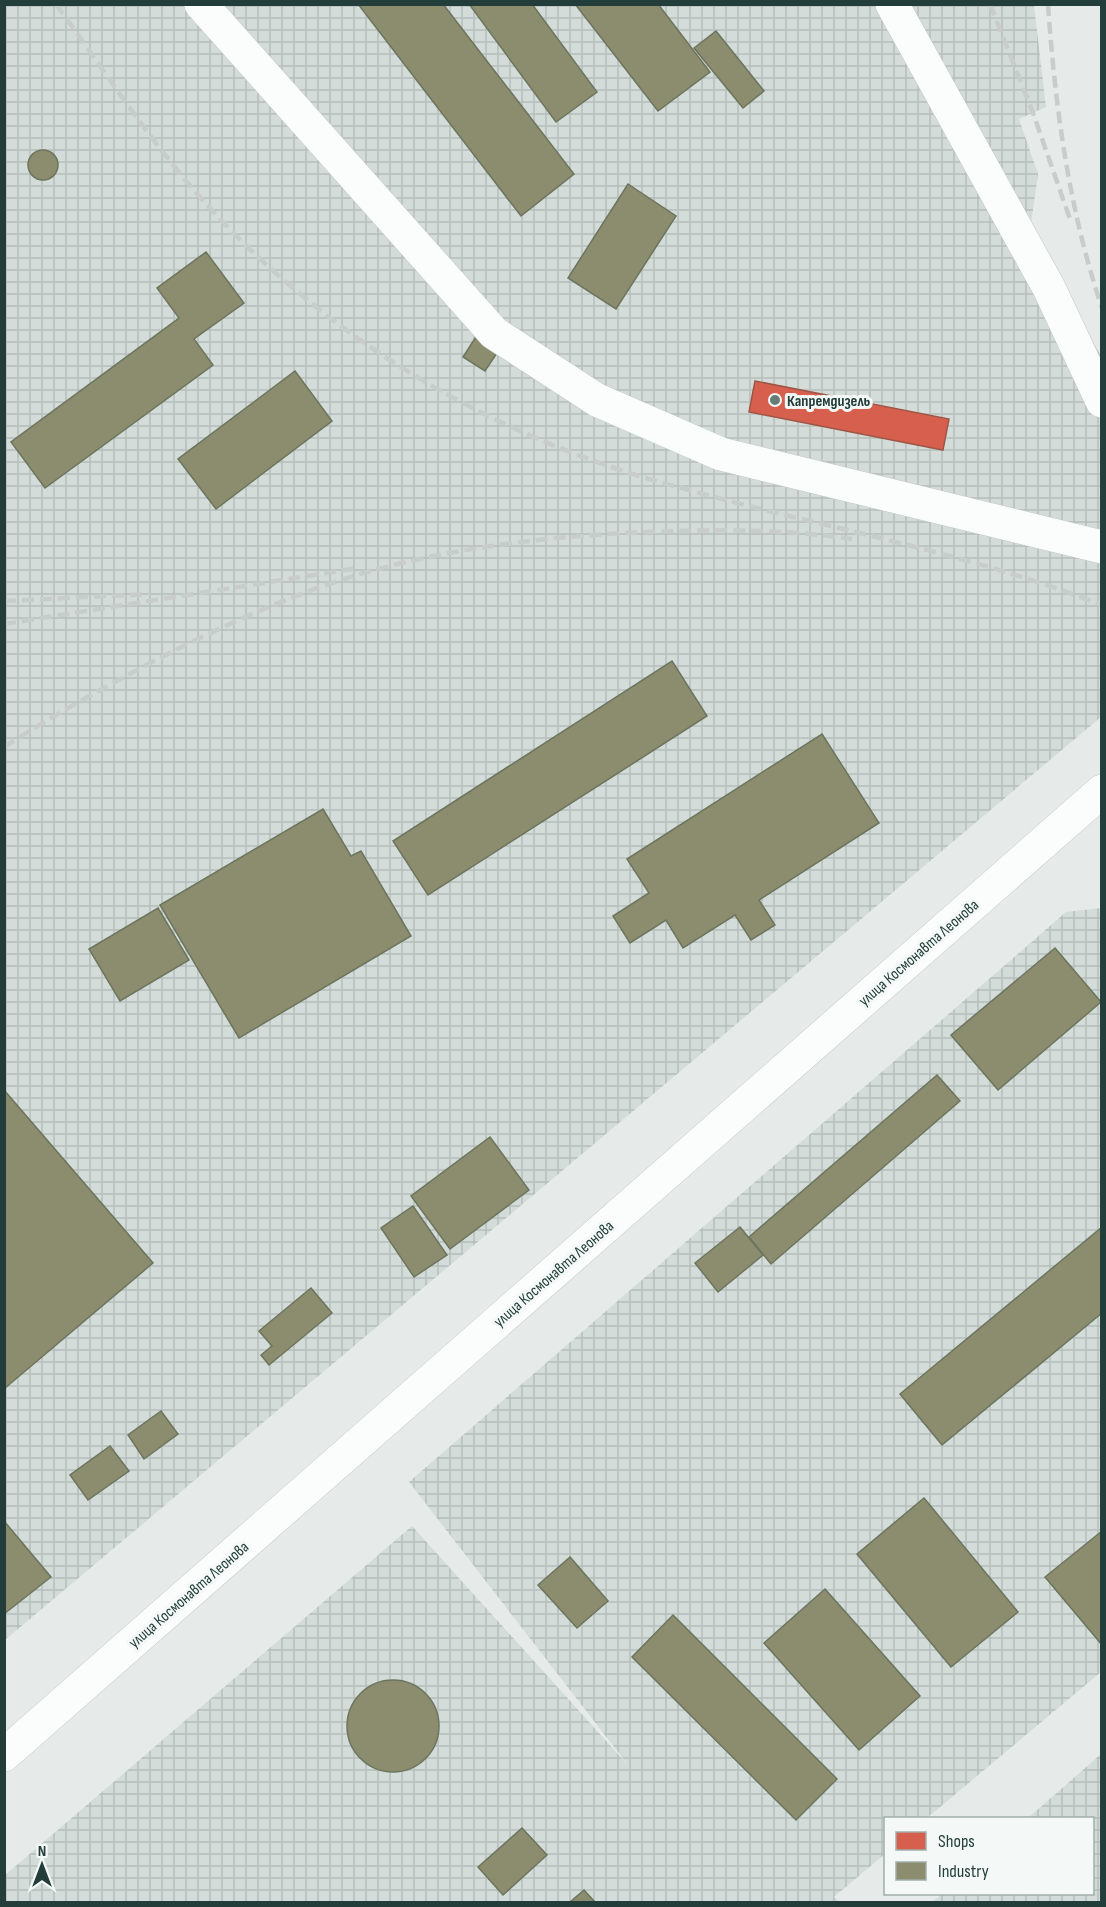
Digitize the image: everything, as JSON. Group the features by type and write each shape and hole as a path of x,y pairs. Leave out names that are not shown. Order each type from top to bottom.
{"street":[{"path":"201,4 494,333 597,400 721,454 1101,547"},
{"path":"892,4 1049,288 1101,401"},
{"name":"улица Космонавта Леонова","path":"4,1755 1101,791"}],"shaded area":[{"path":"5,5 1034,5 1046,107 1019,119 1038,174 1030,231 1101,356 1101,717 5,1640"},
{"path":"1101,908 1101,1672 928,1817 884,1817 884,1855 834,1897 840,1902 5,1902 4,1876 412,1526 628,1765 409,1482 1066,912"},
{"path":"1101,1754 1101,1902 932,1902 941,1895 1094,1895 1094,1817 1029,1817"}],"building: Shops":[{"path":"755,381 949,419 943,450 749,412"}],"building: Industry":[{"path":"358,4 443,4 574,174 521,216"},
{"path":"469,4 532,4 597,92 556,122"},
{"path":"575,4 658,4 710,72 658,111"},
{"path":"716,31 764,91 743,108 694,48"},
{"path":"43,150 54,154 58,165 54,176 43,180 32,176 28,165 32,154"},
{"path":"628,184 676,216 616,309 568,278"},
{"path":"206,252 244,303 194,339 213,365 45,488 11,442 179,318 157,288"},
{"path":"479,332 501,347 485,371 463,357"},
{"path":"295,371 332,421 216,509 178,459"},
{"path":"672,661 707,716 428,895 393,841"},
{"path":"822,734 879,823 759,900 775,925 751,940 735,915 683,948 666,920 630,943 613,916 649,893 627,859"},
{"path":"323,809 351,856 361,851 411,936 239,1038 160,905"},
{"path":"158,908 189,960 120,1001 89,949"},
{"path":"1055,948 1101,1002 998,1090 951,1035"},
{"path":"937,1075 960,1101 771,1264 749,1237"},
{"path":"4,1090 153,1263 4,1389"},
{"path":"490,1137 529,1190 450,1249 411,1196"},
{"path":"413,1206 447,1255 414,1277 381,1228"},
{"path":"740,1227 763,1255 718,1292 695,1263"},
{"path":"1102,1227 1102,1313 942,1445 900,1394"},
{"path":"311,1288 332,1313 269,1365 261,1355 272,1346 259,1331"},
{"path":"161,1411 178,1434 144,1459 128,1435"},
{"path":"110,1446 129,1471 88,1500 70,1475"},
{"path":"924,1498 1018,1612 951,1667 857,1554"},
{"path":"4,1521 51,1577 4,1614"},
{"path":"1102,1531 1102,1645 1045,1577"},
{"path":"570,1557 608,1601 577,1628 538,1585"},
{"path":"825,1589 920,1696 859,1750 764,1643"},
{"path":"673,1615 837,1779 796,1820 632,1657"},
{"path":"393,1680 411,1684 425,1694 435,1708 439,1726 435,1744 425,1758 411,1768 393,1772 375,1768 361,1758 351,1744 347,1726 351,1708 361,1694 375,1684"},
{"path":"522,1828 547,1855 503,1895 478,1867"},
{"path":"584,1890 595,1902 570,1902"}],"railway":[{"path":"56,4 155,142 220,219 298,293 385,357 431,385 528,434 613,468 722,499 961,559 1056,588 1102,605"},
{"path":"990,4 1033,113 1070,219"},
{"path":"1048,4 1065,158 1090,271 1102,308"},
{"path":"4,747 100,690 217,630 308,592 402,563 494,546 618,533 750,531 801,533 852,539"},
{"path":"4,624 358,568"},
{"path":"4,601 150,594"}],"place":[{"name":"Капремдизель","path":"775,400"}]}
